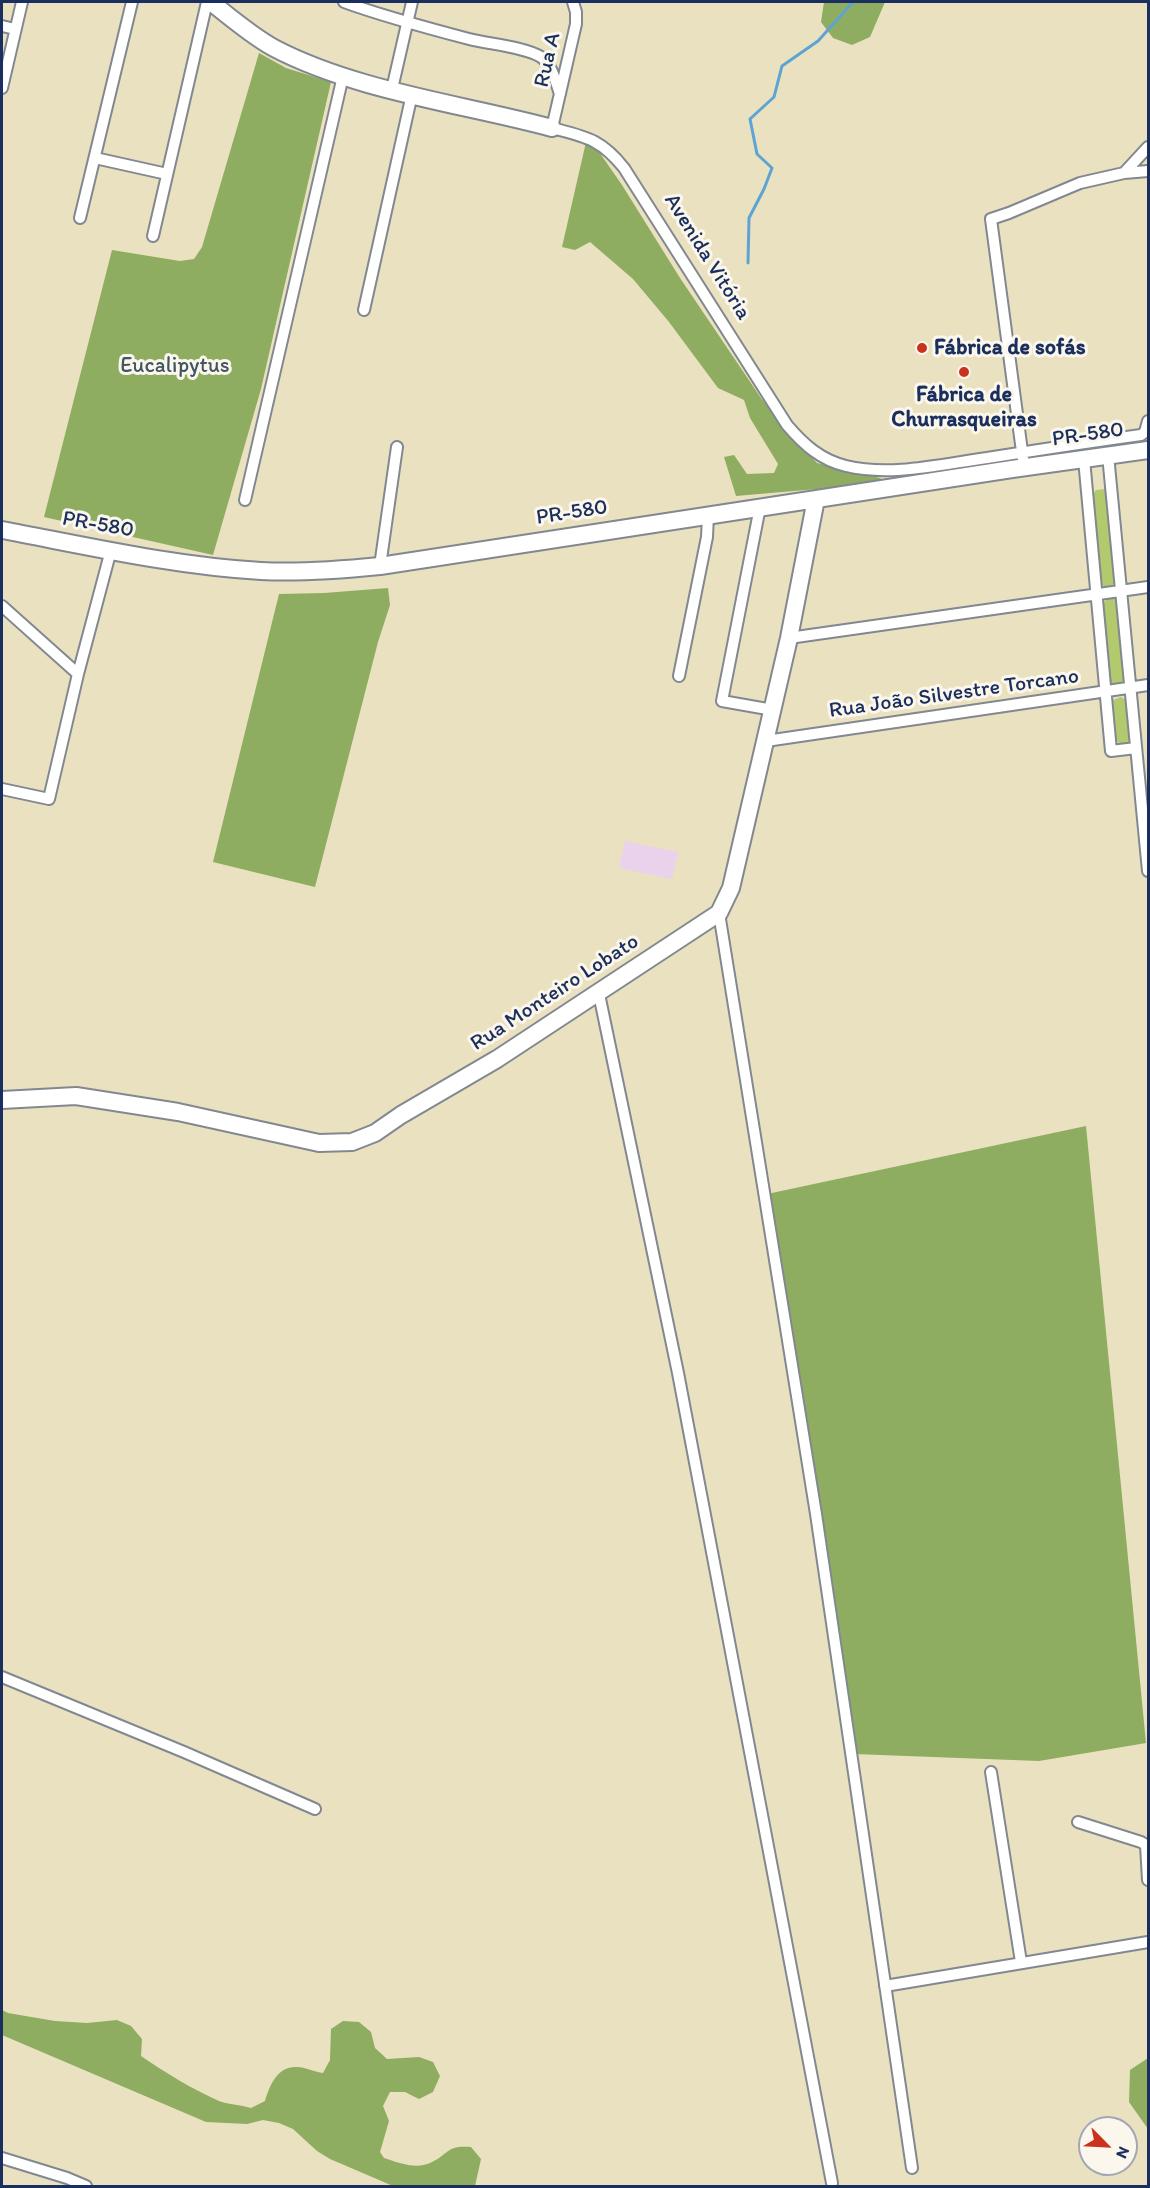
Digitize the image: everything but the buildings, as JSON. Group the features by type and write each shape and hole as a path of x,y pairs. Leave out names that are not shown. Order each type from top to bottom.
{"street":[{"path":"2,88 22,2"},
{"path":"80,218 132,2"},
{"path":"153,236 207,2"},
{"name":"Avenida Vitória","path":"212,2 273,47 297,59 343,76 510,116 597,141 611,151 788,425 798,438 819,455 836,463 860,469 892,469 1023,460 1141,435 1145,432 1149,421"},
{"path":"344,2 406,22 516,49 542,58 550,67 560,94"},
{"path":"392,89 412,2"},
{"name":"Rua A","path":"552,128 576,24 573,2"},
{"path":"2,26 15,29"},
{"path":"245,500 343,76"},
{"path":"364,310 412,94"},
{"path":"1124,173 1149,147"},
{"path":"94,158 167,174"},
{"path":"1023,460 991,219 1080,183 1124,173 1149,171"},
{"path":"380,566 397,447"},
{"name":"PR-580","path":"2,530 212,567 262,571 313,571 380,566 816,499 1023,460 1084,459 1149,450"},
{"path":"1108,455 1149,871"},
{"path":"1084,459 1111,751 1136,748"},
{"path":"816,499 766,741 731,888 719,913 816,1514 912,2168"},
{"path":"760,507 722,701 773,710"},
{"path":"679,676 708,531 708,515"},
{"path":"2,789 49,799 78,674 111,550"},
{"path":"789,638 1149,587"},
{"path":"2,610 78,674"},
{"name":"Rua João Silvestre Torcano","path":"766,741 1149,685"},
{"name":"Rua Monteiro Lobato","path":"2,1100 76,1096 178,1112 319,1143 352,1142 375,1133 599,994 719,913"},
{"path":"599,994 678,1372 832,2183"},
{"path":"2,1677 315,1809"},
{"path":"991,1772 1021,1962"},
{"path":"1078,1821 1146,1845 1149,1880"},
{"path":"885,1986 1149,1942"},
{"path":"2,2158 68,2178 86,2187"}],"shaded area":[{"path":"625,841 678,852 672,879 619,868"}],"green space":[{"path":"824,2 885,2 870,37 852,45 833,38 821,22"},
{"name":"Eucalipytus","path":"259,53 286,68 331,82 261,389 213,555 44,517 112,250 180,261 194,259 202,247"},
{"path":"586,142 597,149 761,398 793,438 817,463 880,478 887,483 736,496 724,457 734,455 747,474 774,473 778,464 750,418 744,400 718,388 669,322 633,279 590,242 575,250 562,247"},
{"path":"1105,489 1115,582 1105,587 1101,584 1092,495 1096,490"},
{"path":"388,588 390,605 378,642 315,887 213,862 279,594"},
{"path":"1107,599 1117,600 1125,682 1114,685 1110,682 1103,603"},
{"path":"1121,697 1127,701 1131,740 1127,744 1121,744 1115,740 1112,703 1113,700"},
{"path":"1086,1126 1146,1743 1039,1761 854,1754 767,1194"},
{"path":"2,2010 55,2021 87,2023 117,2020 131,2026 142,2039 141,2056 150,2062 219,2101 251,2108 265,2101 272,2084 283,2070 298,2067 323,2073 330,2060 331,2029 343,2021 359,2022 371,2032 375,2048 387,2059 419,2057 433,2062 440,2076 433,2092 419,2099 405,2092 390,2092 383,2106 389,2121 380,2152 384,2158 408,2165 420,2165 432,2162 453,2148 471,2147 481,2159 475,2186 393,2186 330,2159 317,2151 293,2129 279,2123 263,2120 247,2124 206,2122 2,2035"},
{"path":"1148,2058 1148,2129 1129,2102 1130,2070"}],"waterway":[{"path":"748,263 749,218 772,168 757,154 750,119 774,97 782,66 818,41 853,2"}],"place":[{"name":"Fábrica de sofás","path":"922,348"},
{"name":"Fábrica de Churrasqueiras","path":"964,372"}]}
